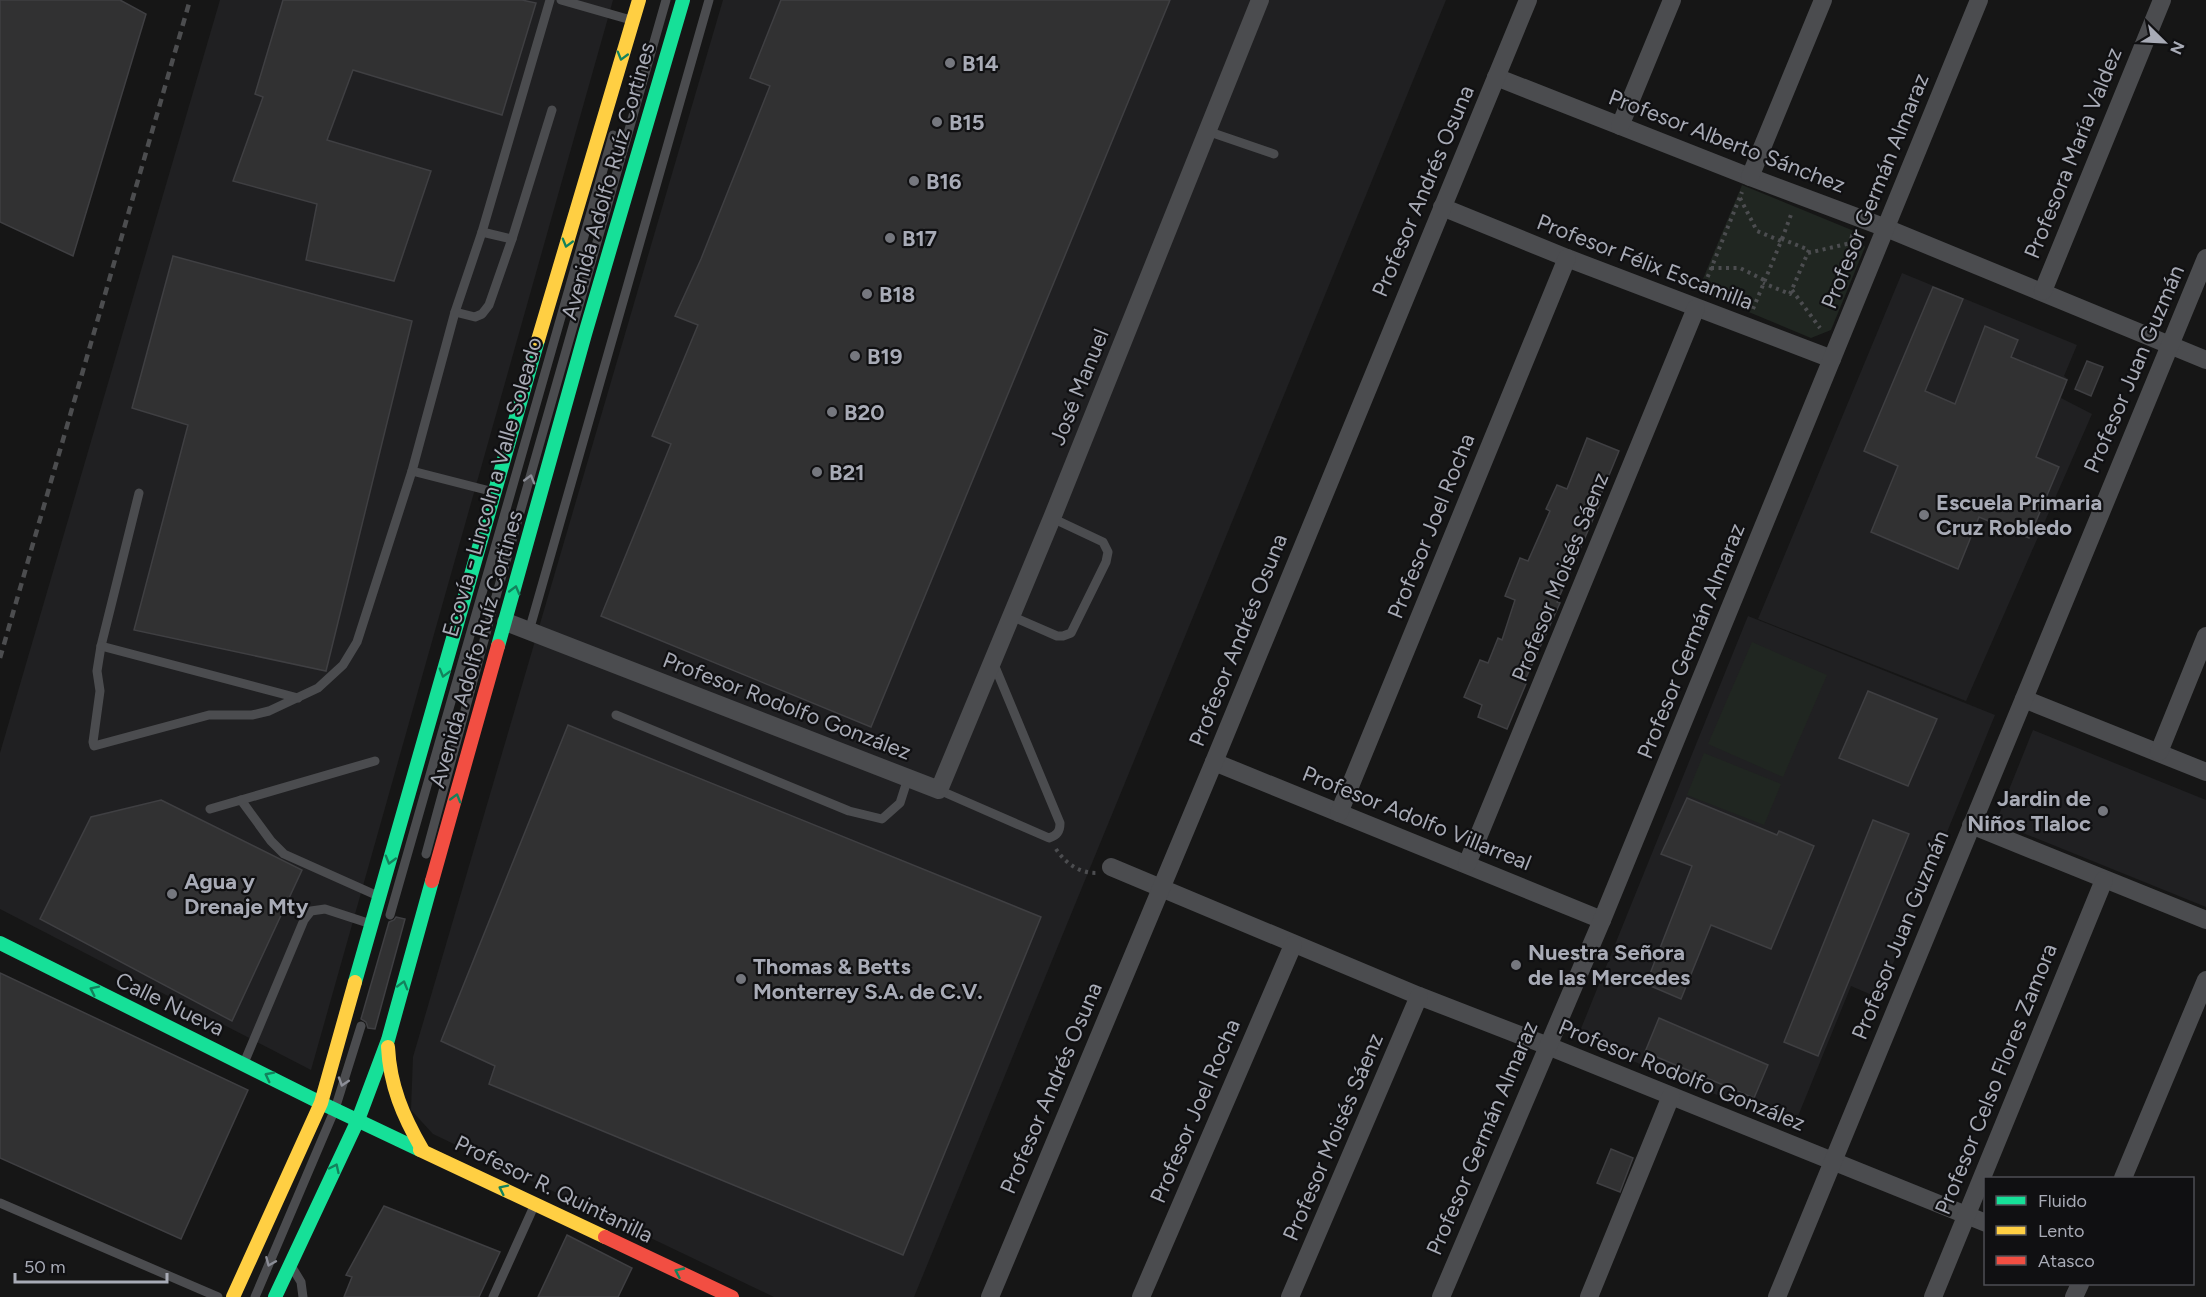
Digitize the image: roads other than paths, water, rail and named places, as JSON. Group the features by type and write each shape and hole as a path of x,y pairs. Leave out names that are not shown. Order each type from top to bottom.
{"main road":[{"name":"Avenida Adolfo Ruíz Cortines","path":"232,1297 321,1103 495,492 639,0"},
{"name":"Avenida Adolfo Ruíz Cortines","path":"275,1297 350,1116 388,1040 585,334 684,0"},
{"name":"Calle Nueva","path":"0,943 335,1109"},
{"path":"388,1040 392,1088 400,1110 422,1149"},
{"name":"Profesor R. Quintanilla","path":"335,1109 732,1297"}],"street":[{"name":"José Manuel","path":"939,790 1052,518 1260,0"},
{"name":"Profesor Andrés Osuna","path":"990,1297 1214,762 1528,0"},
{"path":"1620,126 1672,0"},
{"path":"1751,186 1823,0"},
{"name":"Profesor Germán Almaraz","path":"1441,1297 1602,920 1979,0"},
{"name":"Profesora María Valdez","path":"2043,291 2162,0"},
{"name":"Profesor Alberto Sánchez","path":"1496,77 1620,126 1751,186 1886,228 2206,360"},
{"name":"Profesor Félix Escamilla","path":"1442,207 1696,309 1832,359"},
{"name":"Profesor Joel Rocha","path":"1340,813 1567,258"},
{"name":"Profesor Juan Guzmán","path":"1777,1297 2206,258"},
{"name":"Profesor Moisés Sáenz","path":"1467,864 1696,309"},
{"name":"Profesor Rodolfo González","path":"506,622 939,790"},
{"path":"2159,752 2206,636"},
{"path":"2024,699 2206,772"},
{"name":"Profesor Adolfo Villarreal","path":"1214,762 1602,920"},
{"path":"1971,825 2206,920"},
{"name":"Profesor Rodolfo González","path":"1111,867 1293,945 1984,1222"},
{"name":"Profesor Celso Flores Zamora","path":"1933,1297 2104,880"},
{"name":"Profesor Joel Rocha","path":"1142,1297 1293,945"},
{"path":"2124,1177 2206,980"},
{"name":"Profesor Moisés Sáenz","path":"1290,1297 1419,996"},
{"path":"1589,1297 1671,1096"}],"lane":[{"path":"139,493 101,646 97,671 100,691 93,742 95,747 209,715 252,715 269,711 318,688 344,665 357,642 412,471 455,312 482,232 550,0"},
{"path":"561,0 633,20"},
{"path":"423,866 492,611 666,0"},
{"path":"529,631 709,0"},
{"path":"455,312 475,317 485,310 512,239 552,110"},
{"name":"Ecovía - Lincoln a Valle Soleado","path":"390,915 616,124"},
{"path":"1207,131 1274,154"},
{"path":"482,232 512,239"},
{"path":"412,471 495,492"},
{"path":"1011,616 1057,636 1071,633 1106,562 1108,552 1103,542 1052,518"},
{"path":"101,646 298,698"},
{"name":"Profesor Rodolfo González","path":"939,790 1049,838 1056,836 1060,830 1060,823 993,661"},
{"path":"616,715 849,811 882,819 900,802 908,778"},
{"path":"210,809 375,761"},
{"path":"241,800 271,841 284,854 380,897"},
{"path":"243,1064 295,939 310,911 325,909 373,925"},
{"path":"255,1297 335,1109 361,1026"},
{"path":"0,1203 218,1297"},
{"path":"493,1297 535,1204"},
{"path":"265,1297 293,1235"},
{"path":"290,1264 301,1282 303,1297"}],"railway":[{"path":"0,658 190,0"}],"place":[{"name":"B14","path":"950,63"},
{"name":"B15","path":"937,122"},
{"name":"B16","path":"914,181"},
{"name":"B17","path":"890,238"},
{"name":"B18","path":"867,294"},
{"name":"B19","path":"855,356"},
{"name":"B20","path":"832,412"},
{"name":"B21","path":"817,472"},
{"name":"Escuela Primaria Cruz Robledo","path":"1924,515"},
{"name":"Jardin de Niños Tlaloc","path":"2103,811"},
{"name":"Agua y Drenaje Mty","path":"172,894"},
{"name":"Nuestra Señora de las Mercedes","path":"1516,965"},
{"name":"Thomas & Betts Monterrey S.A. de C.V.","path":"741,979"}]}
